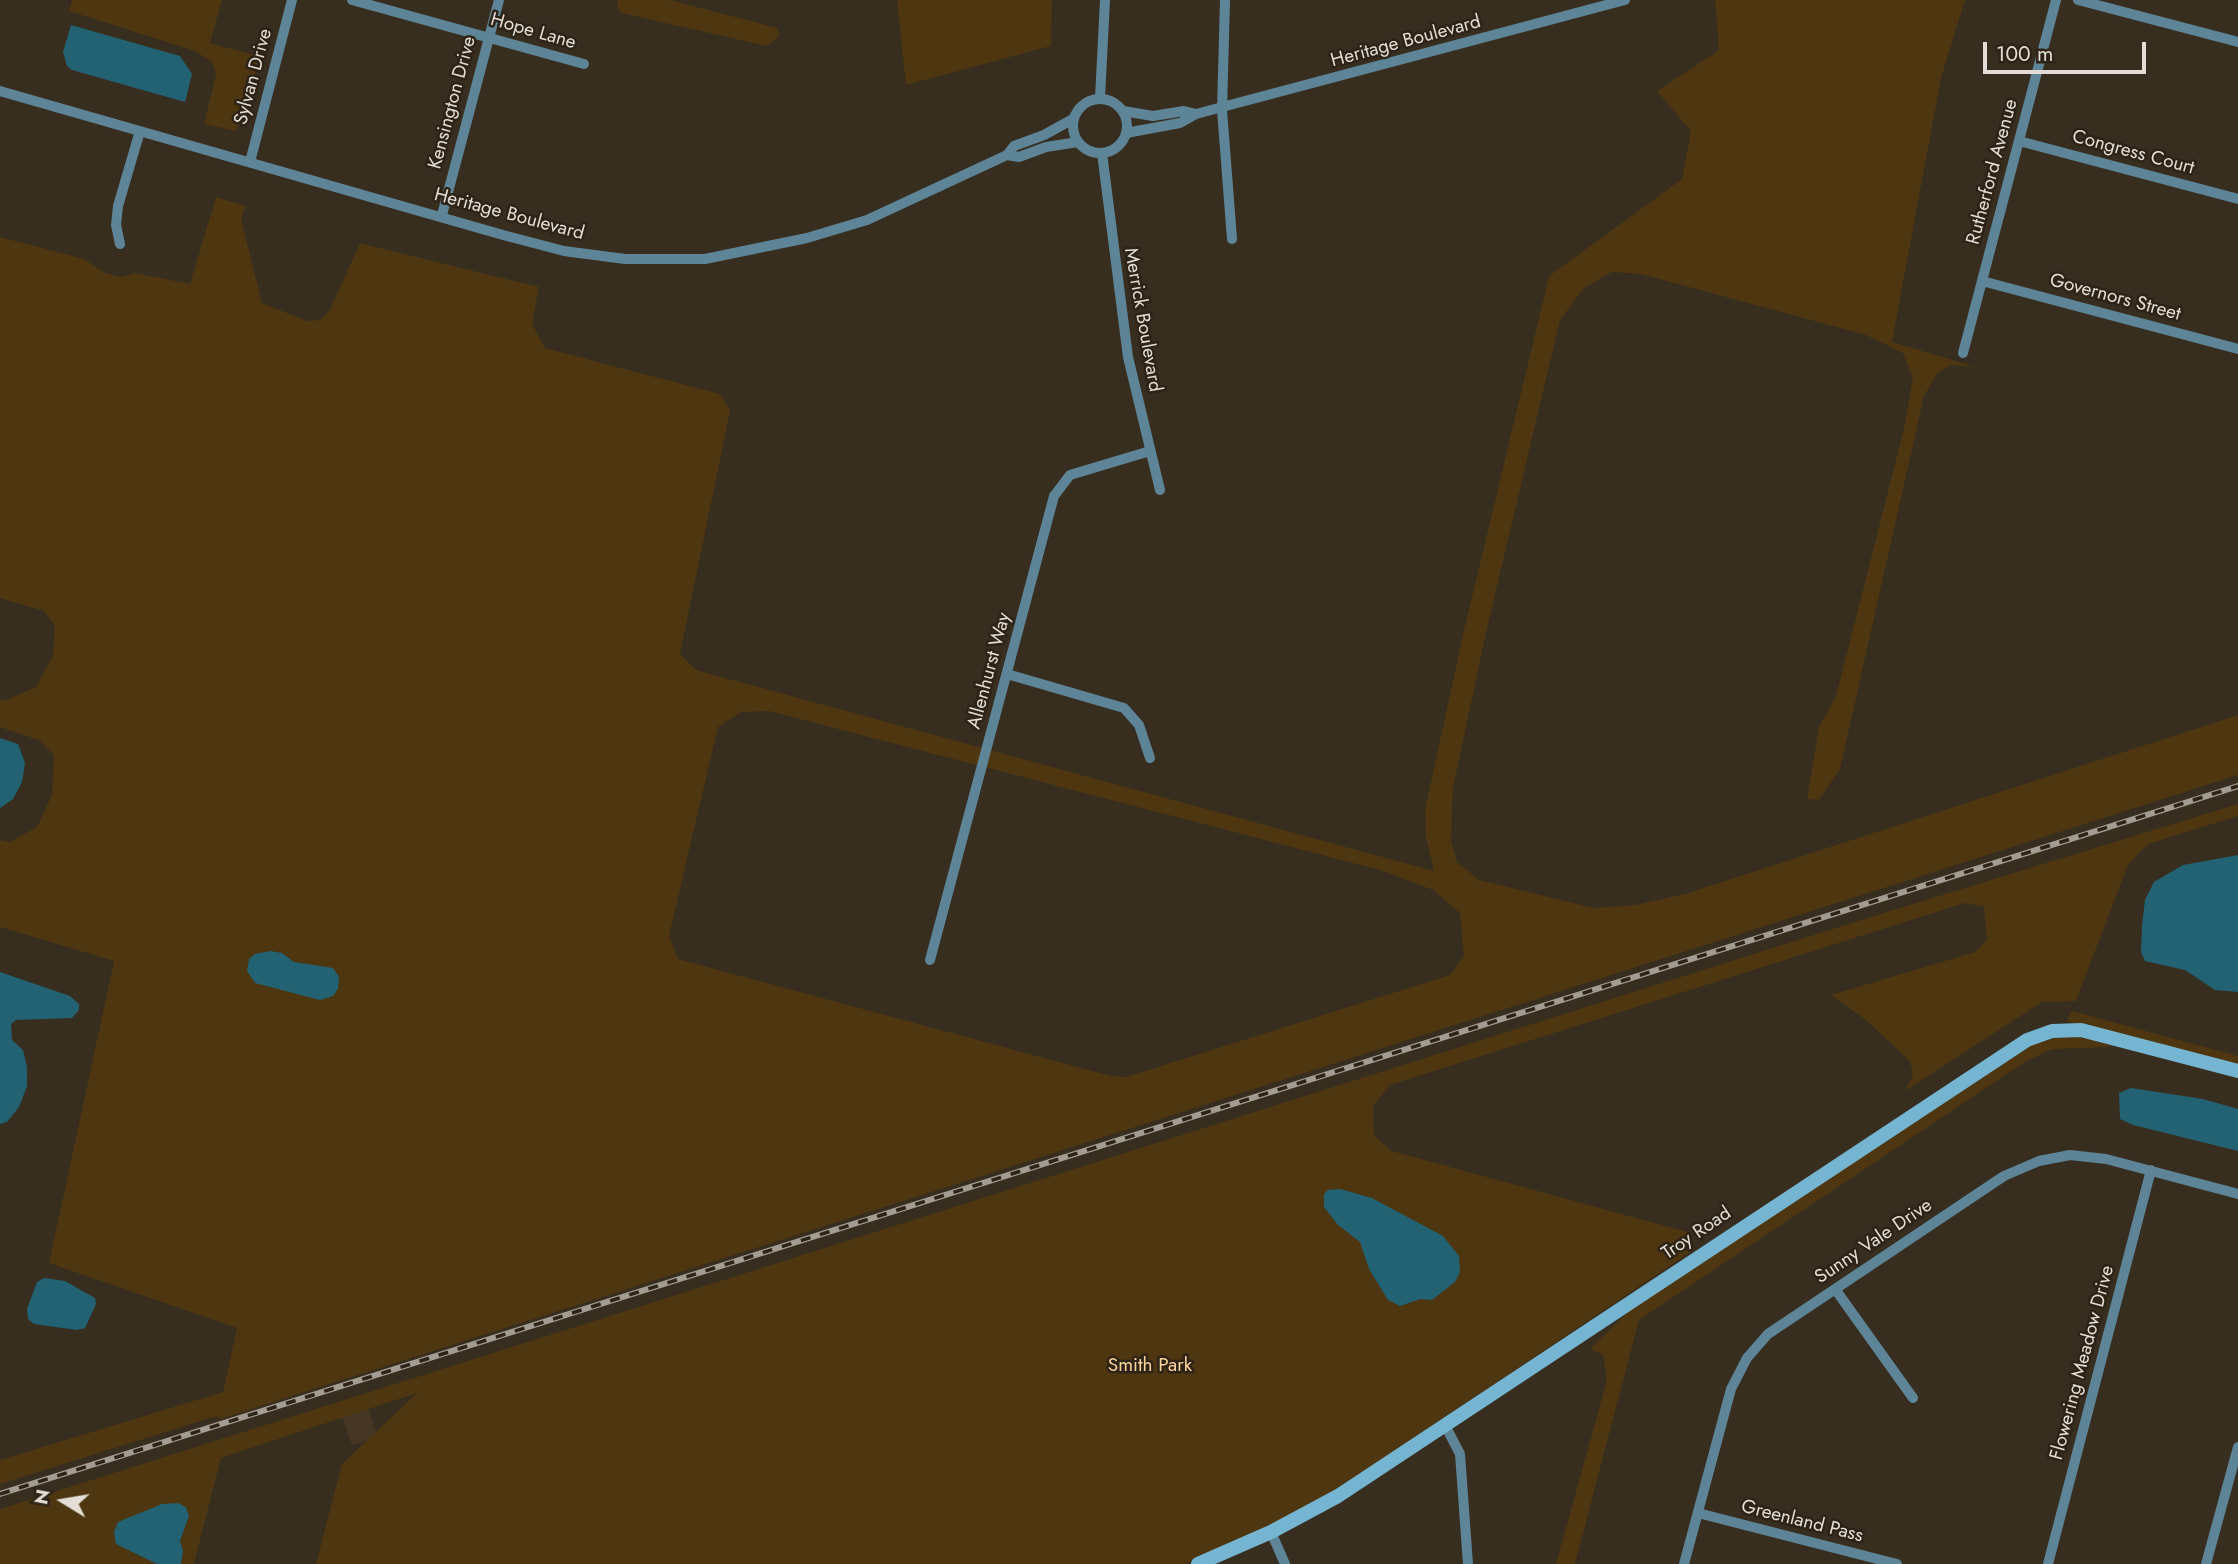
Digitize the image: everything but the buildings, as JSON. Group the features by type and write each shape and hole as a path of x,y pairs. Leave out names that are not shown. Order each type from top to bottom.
{"street":[{"name":"Sylvan Drive","path":"250,162 292,0"},
{"name":"Hope Lane","path":"352,0 584,64"},
{"name":"Kensington Drive","path":"442,215 499,0"},
{"path":"1100,98 1105,0"},
{"name":"Rutherford Avenue","path":"1963,353 2056,0"},
{"path":"2078,0 2238,42"},
{"path":"1225,1 1222,110 1232,239"},
{"name":"Heritage Boulevard","path":"1126,133 1180,123 1196,114 1222,110 1620,1"},
{"name":"Heritage Boulevard","path":"0,91 564,251 625,259 705,259 807,238 867,220 1007,155 1014,146 1044,135 1073,119"},
{"path":"1100,98 1113,102 1123,111 1126,133 1119,145 1102,153 1091,152 1078,142 1073,131 1073,119 1083,104 1100,98"},
{"name":"Heritage Boulevard","path":"1123,111 1153,116 1184,111 1196,114"},
{"path":"120,244 116,225 118,206 139,131"},
{"name":"Heritage Boulevard","path":"1007,155 1019,157 1061,143 1078,142"},
{"name":"Congress Court","path":"2019,142 2238,199"},
{"name":"Merrick Boulevard","path":"1102,153 1128,357 1160,490"},
{"name":"Governors Street","path":"1982,281 2238,349"},
{"name":"Allenhurst Way","path":"930,960 1054,496 1061,483 1085,468 1150,451"},
{"path":"1007,674 1124,708 1139,725 1150,758"},
{"name":"Troy Road","path":"1198,1564 1270,1532 1338,1496 2027,1040 2052,1031 2081,1030 2238,1071"},
{"name":"Sunny Vale Drive","path":"1685,1564 1731,1389 1747,1358 1768,1334 2004,1175 2039,1161 2070,1155 2106,1158 2238,1194"},
{"name":"Flowering Meadow Drive","path":"2048,1564 2151,1170"},
{"path":"1835,1289 1913,1398"},
{"path":"1445,1426 1460,1454 1468,1564"},
{"path":"2206,1564 2235,1473 2238,1447"},
{"name":"Greenland Pass","path":"1698,1513 1897,1564"},
{"path":"1270,1532 1285,1564"}],"shaded area":[{"path":"368,1408 378,1437 352,1445 342,1416"}],"green space":[{"path":"72,0 222,0 210,43 261,57 236,131 204,124 216,74 212,62 195,51 69,11"},
{"path":"618,0 671,0 777,28 779,36 767,46 621,13 617,6"},
{"path":"897,0 1052,0 1051,46 906,85"},
{"path":"1715,0 1965,0 1941,78 1892,342 1976,367 1951,365 1937,374 1924,396 1840,769 1819,800 1807,799 1819,727 1836,696 1904,428 1913,378 1903,353 1866,335 1641,274 1612,272 1584,288 1560,320 1486,633 1453,788 1451,840 1457,862 1479,880 1594,908 1636,905 1688,893 2238,715 2238,775 220,1419 217,1416 0,1484 0,1460 223,1392 237,1328 49,1263 114,961 0,927 0,840 10,842 37,827 52,795 54,755 39,740 0,727 0,700 36,687 53,656 55,626 44,611 0,598 0,237 84,259 105,273 122,277 135,273 190,284 216,197 245,206 241,219 262,303 307,321 320,320 330,310 360,243 539,287 532,324 545,348 720,394 730,411 680,654 696,670 1434,871 1426,838 1425,809 1465,626 1549,276 1682,179 1691,131 1657,91 1719,50","holes":["769,711 1380,870 1433,890 1460,913 1464,956 1450,975 1126,1077 1111,1076 678,959 669,936 718,727 741,712"]},
{"name":"Smith Park","path":"2238,804 2238,816 2148,844 2128,865 2076,1001 2042,1002 1905,1091 1913,1075 1910,1061 1866,1020 1831,995 1975,952 1987,940 1984,907 1965,903 1390,1085 1373,1106 1374,1136 1392,1151 1691,1233 1668,1246 1692,1251 1300,1514 1185,1564 316,1564 342,1464 417,1393 221,1458 194,1564 181,1564 183,1551 180,1541 185,1530 116,1544 157,1564 0,1564 0,1509 1861,920"},
{"path":"2072,1011 2238,1056 2238,1066 2066,1021"},
{"path":"2070,1035 2098,1039 2112,1047 2052,1049 2025,1062 1639,1320 1575,1564 1556,1564 1607,1380 1603,1355 1590,1349 1631,1309 2026,1047 2050,1037"}],"water":[{"path":"71,25 180,56 192,74 185,102 72,70 67,66 63,52"},
{"path":"0,738 18,744 25,763 22,782 13,799 0,808"},
{"path":"2238,855 2238,992 2215,990 2185,970 2145,961 2141,952 2142,926 2145,900 2154,882 2183,865"},
{"path":"270,951 282,953 294,962 333,968 339,977 338,989 333,996 320,1000 255,983 247,971 249,959 255,954"},
{"path":"0,972 70,996 79,1004 79,1010 72,1018 16,1020 11,1024 12,1040 23,1050 27,1086 19,1107 7,1122 0,1124"},
{"path":"2131,1088 2203,1099 2238,1109 2238,1151 2133,1125 2120,1119 2119,1093"},
{"path":"1340,1189 1372,1198 1443,1236 1459,1256 1460,1272 1455,1282 1432,1300 1420,1299 1400,1306 1388,1300 1369,1269 1360,1242 1338,1225 1324,1207 1324,1194 1328,1190"},
{"path":"44,1278 65,1281 95,1298 96,1304 85,1328 77,1330 34,1324 28,1319 27,1309 37,1282"},
{"path":"178,1503 186,1507 189,1516 180,1541 183,1551 181,1564 157,1564 116,1544 114,1532 118,1522 162,1504"}],"railway":[{"path":"0,1494 2238,786"}]}
